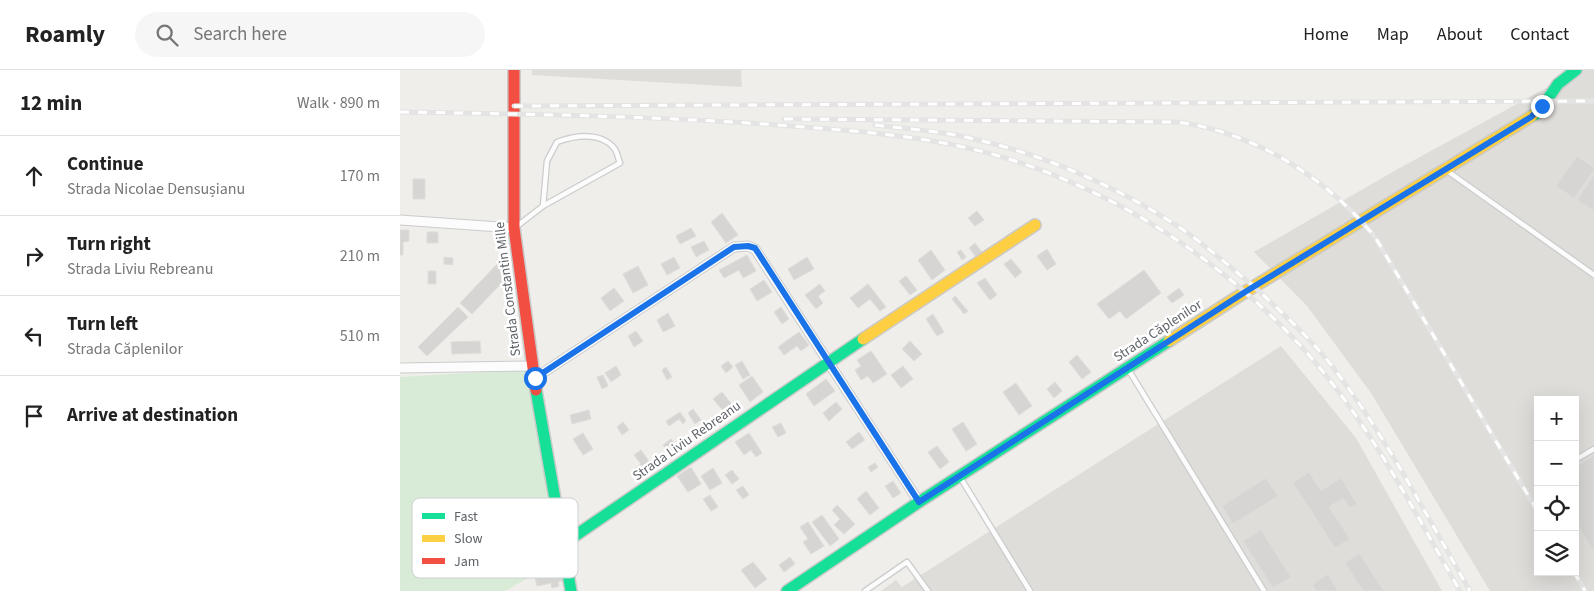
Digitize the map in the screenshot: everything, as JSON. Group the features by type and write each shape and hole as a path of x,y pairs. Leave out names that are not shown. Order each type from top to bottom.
{"street":[{"name":"Strada Constantin Mille","path":"514,70 514,228 532,366 555,498"},
{"name":"Strada Căplenilor","path":"787,591 919,502 1245,292 1538,113 1558,84 1576,70"},
{"path":"400,220 514,228"},
{"name":"Strada Liviu Rebreanu","path":"578,534 828,362 1035,225"},
{"path":"535,378 734,247 748,246 755,248 919,502"},
{"path":"400,368 532,366"},
{"name":"Strada Constantin Mille","path":"569,578 571,591"}],"lane":[{"path":"514,228 543,206 620,163 614,148 603,138 573,136 557,142 547,161 543,206"},
{"path":"1445,169 1594,275"},
{"path":"1128,369 1264,591"},
{"path":"1579,458 1594,450"},
{"path":"960,477 1030,591"},
{"path":"865,591 907,562 928,591"}],"shaded area":[{"path":"532,70 741,70 742,87 532,75"},
{"path":"1579,70 1594,70 1594,591 1490,591 1371,393 1307,306 1254,252 1396,170"},
{"path":"1281,346 1356,438 1442,591 881,591 896,580 902,587"}],"green space":[{"path":"536,369 557,498 412,498 412,578 528,578 505,591 400,591 400,377"}],"building":[{"path":"1577,156 1594,168 1594,170 1574,198 1556,186"},
{"path":"1594,177 1594,211 1577,200"},
{"path":"413,179 425,179 425,199 413,199"},
{"path":"977,211 984,220 975,226 968,218"},
{"path":"722,213 738,235 726,243 711,222"},
{"path":"691,228 696,236 680,244 676,236"},
{"path":"400,230 409,230 409,241 403,242 403,255 400,255"},
{"path":"427,232 438,232 438,243 427,243"},
{"path":"704,241 709,250 696,257 691,247"},
{"path":"975,243 982,252 976,257 969,248"},
{"path":"1047,249 1056,264 1047,270 1037,256"},
{"path":"931,250 945,270 932,280 918,260"},
{"path":"961,250 966,257 962,260 957,252"},
{"path":"747,255 756,271 743,278 739,270 724,278 719,270"},
{"path":"444,257 453,258 453,265 444,264"},
{"path":"674,257 680,268 667,275 661,264"},
{"path":"807,257 814,269 794,280 788,269"},
{"path":"1011,259 1022,272 1015,278 1004,264"},
{"path":"500,261 512,272 472,314 460,303"},
{"path":"638,266 648,285 633,293 623,274"},
{"path":"1144,270 1161,293 1126,319 1120,311 1109,319 1097,304"},
{"path":"428,271 436,271 436,284 428,284"},
{"path":"906,276 917,290 910,295 899,281"},
{"path":"985,278 997,295 990,300 977,283"},
{"path":"764,280 772,292 757,301 750,289"},
{"path":"820,284 825,291 818,296 823,303 816,309 805,295"},
{"path":"868,284 886,307 880,311 870,299 858,308 850,298"},
{"path":"614,288 624,301 610,311 601,298"},
{"path":"1179,288 1184,295 1172,303 1167,297"},
{"path":"955,296 968,311 964,314 952,299"},
{"path":"458,307 468,317 427,356 418,347"},
{"path":"781,307 789,319 782,324 774,312"},
{"path":"668,313 675,326 663,332 657,320"},
{"path":"933,314 944,332 937,336 926,319"},
{"path":"636,331 643,341 634,347 628,336"},
{"path":"799,332 809,345 801,351 797,346 784,355 778,347"},
{"path":"480,341 481,353 452,354 451,342"},
{"path":"910,341 922,354 914,361 902,349"},
{"path":"871,351 887,374 873,383 868,376 861,380 855,370 861,366 857,360"},
{"path":"1077,355 1091,372 1082,379 1069,362"},
{"path":"728,361 733,367 726,373 721,366"},
{"path":"742,361 750,375 743,379 735,365"},
{"path":"616,366 621,375 611,382 605,373"},
{"path":"903,366 913,379 901,388 891,375"},
{"path":"666,367 672,377 667,380 662,370"},
{"path":"603,375 608,386 602,389 597,377"},
{"path":"752,376 763,392 750,402 739,385"},
{"path":"826,379 835,391 814,406 806,394"},
{"path":"1055,382 1062,391 1054,398 1047,389"},
{"path":"1016,383 1032,406 1019,415 1003,392"},
{"path":"722,392 734,407 726,414 713,399"},
{"path":"836,402 842,409 829,421 823,413"},
{"path":"693,409 701,420 695,424 688,413"},
{"path":"589,410 591,419 572,424 570,415"},
{"path":"680,412 686,421 683,424 679,419 669,426 666,421"},
{"path":"623,422 629,430 622,435 617,427"},
{"path":"963,422 977,444 966,451 952,429"},
{"path":"781,423 786,433 778,437 772,427"},
{"path":"859,432 865,440 852,449 846,442"},
{"path":"583,433 593,449 583,455 573,439"},
{"path":"749,433 762,453 756,457 751,450 744,455 735,442"},
{"path":"671,439 677,447 669,454 663,445"},
{"path":"937,446 949,462 940,469 928,452"},
{"path":"641,450 651,464 638,474 634,469 641,464 634,455"},
{"path":"1594,456 1594,552 1579,527 1579,465"},
{"path":"875,463 878,467 871,472 868,467"},
{"path":"691,467 701,484 688,492 677,476"},
{"path":"713,468 722,483 710,490 701,476"},
{"path":"732,470 739,479 732,484 725,475"},
{"path":"1309,472 1321,491 1341,478 1357,504 1350,508 1343,498 1329,507 1350,539 1335,548 1293,483"},
{"path":"1266,478 1278,496 1233,524 1222,506"},
{"path":"893,481 901,493 893,498 885,486"},
{"path":"743,486 749,495 743,499 736,490"},
{"path":"866,491 879,508 870,515 857,499"},
{"path":"710,495 718,507 711,511 703,499"},
{"path":"837,505 855,524 844,534 834,525 840,519 832,510"},
{"path":"822,515 839,539 830,546 812,522"},
{"path":"808,522 824,546 811,554 803,542 808,539 800,527"},
{"path":"1261,530 1291,577 1273,588 1243,541"},
{"path":"1359,553 1384,591 1363,591 1345,563"},
{"path":"790,557 795,564 784,572 779,565"},
{"path":"753,562 767,579 755,588 741,570"},
{"path":"1328,574 1338,591 1316,591 1312,585"},
{"path":"535,578 564,578 565,580 558,582 559,586 552,588 551,583 537,586"}],"railway":[{"path":"514,106 1594,101"},
{"path":"400,112 684,119 868,132 957,146 1015,161 1055,175 1131,212 1203,258 1236,284 1298,343 1322,371 1366,431 1405,494 1460,591"},
{"path":"784,119 1177,122 1206,127 1261,147 1312,177 1335,196 1375,237 1534,505"},
{"path":"875,125 962,136 1054,163 1106,186 1156,212 1207,247 1283,313 1332,366 1388,448 1470,591"},
{"path":"1576,576 1585,591"}],"traffic: fast":[{"path":"1532,116 1538,113 1558,84 1576,70"},
{"path":"578,534 863,339"},
{"path":"787,591 919,502 1169,341"},
{"path":"536,390 555,498"},
{"path":"569,578 571,591"}],"traffic: slow":[{"path":"1169,341 1245,292 1532,116"},
{"path":"863,339 1035,225"}],"traffic: jam":[{"path":"514,70 514,228 536,390"}],"route":[{"path":"535,378 734,247 748,246 755,248 919,502 1245,292 1538,113 1542,106"}]}
